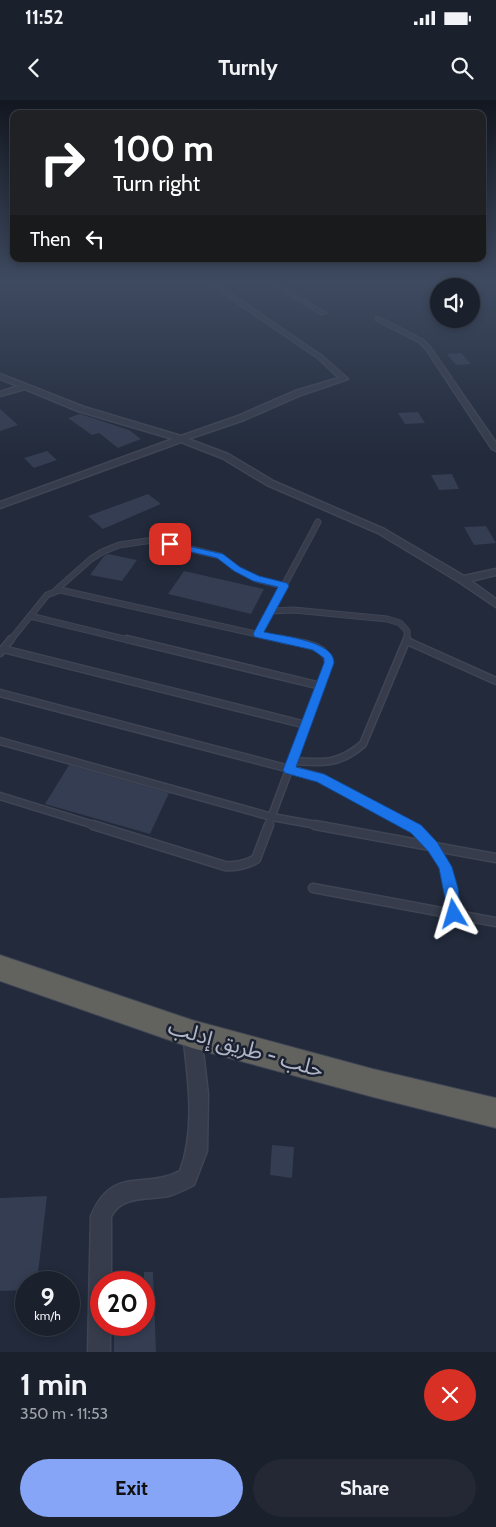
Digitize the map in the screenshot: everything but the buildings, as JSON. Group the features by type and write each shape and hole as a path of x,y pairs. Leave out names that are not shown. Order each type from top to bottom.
{"highway":[{"name":"حلب - طريق إدلب","path":"0,968 192,1034 372,1083 496,1113"}],"street":[{"path":"0,504 181,440 214,426 249,415 298,393 344,378 320,357 296,340"},
{"path":"419,340 428,348 496,449"},
{"path":"0,376 81,409 181,440 225,456 270,483 381,530 463,580 496,604"},
{"path":"0,394 26,386"},
{"path":"463,580 496,572"},
{"path":"99,1352 102,1216 105,1207 119,1193 171,1186 187,1178 197,1151 199,1094 192,1034"}],"lane":[{"path":"258,634 318,522"},
{"path":"284,586 256,578 237,569 220,556 153,540 119,545 91,559 56,591 47,595 2,651 306,725"},
{"path":"0,796 225,866 243,866 256,859 329,663 327,654 316,647 68,591 56,591"},
{"path":"271,611 294,610 387,619 400,623 407,631 407,641 363,744 350,757 336,762 293,761"},
{"path":"30,616 321,686"},
{"path":"407,641 496,681"},
{"path":"0,693 320,777 416,829 432,846 445,867 451,888 454,914"},
{"path":"0,741 272,818 496,858"},
{"path":"313,888 496,922"}],"route":[{"path":"170,544 220,556 237,569 256,578 284,586 258,634 316,647 327,654 329,658 329,663 289,770 320,777 416,829 432,846 445,867 451,888 454,914"}]}
